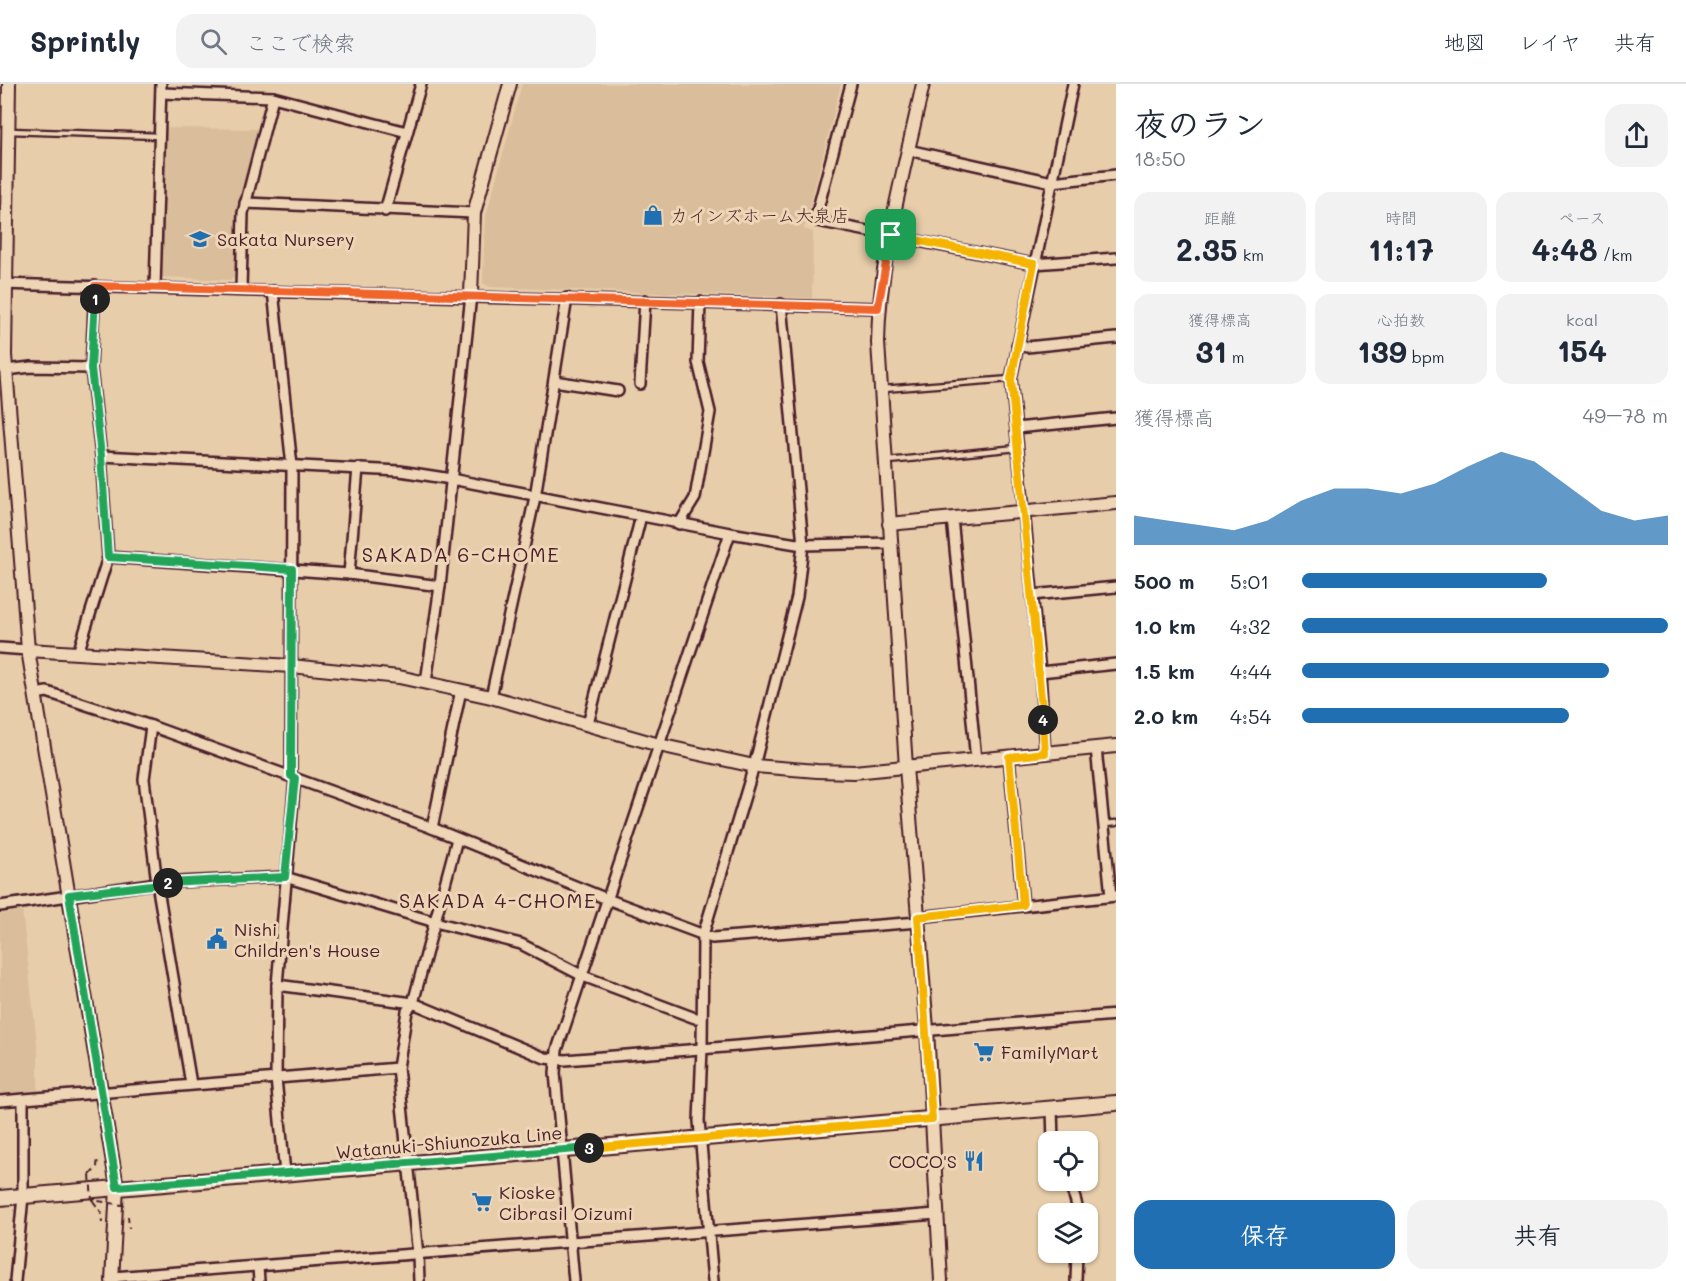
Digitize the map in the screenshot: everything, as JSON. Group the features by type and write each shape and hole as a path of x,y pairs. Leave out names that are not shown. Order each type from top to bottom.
{"main road":[{"name":"Watanuki-Shiunozuka Line","path":"0,1198 1116,1103"}],"street":[{"path":"9,84 4,131 3,356 6,370 28,650 117,1187 112,1279 709,1230 937,1214"},
{"path":"385,211 421,84"},
{"path":"426,682 440,586 471,296 474,213 510,84"},
{"path":"850,84 816,221 1034,264 1116,258"},
{"path":"923,84 878,308 880,390 927,1029 941,1281"},
{"path":"1045,753 1040,672 1011,379 1073,84"},
{"path":"155,288 161,89 273,97 407,132"},
{"path":"241,290 243,213 273,97"},
{"path":"908,150 1052,182 1116,175"},
{"path":"245,204 474,213"},
{"path":"3,284 878,308"},
{"path":"78,653 108,557 101,456 91,368 95,286"},
{"path":"273,291 292,466 293,777 277,985 276,1078 285,1174"},
{"path":"491,697 535,496 567,298"},
{"path":"640,384 645,300"},
{"path":"679,524 695,498 710,412 698,362 700,302"},
{"path":"713,1281 700,1139 703,935 754,766 797,597 803,545 781,304"},
{"path":"1017,345 1027,347 1116,338"},
{"path":"6,370 31,367 91,368"},
{"path":"554,381 618,391"},
{"path":"1016,428 1116,418"},
{"path":"101,456 400,471 451,478 679,524 803,545 891,543"},
{"path":"349,574 358,468"},
{"path":"890,524 1116,503"},
{"path":"588,724 641,516"},
{"path":"952,518 976,760"},
{"path":"574,1281 572,1242 561,1150 555,1060 557,1050 730,533"},
{"path":"108,557 292,569 440,586"},
{"path":"1032,595 1116,587"},
{"path":"0,648 291,666 426,682 491,697 659,745 754,766 817,771 854,771 1116,746"},
{"path":"1040,672 1116,664"},
{"path":"432,828 461,690"},
{"path":"35,694 47,692 151,726 293,777 432,828 607,899 712,938 918,919 1114,896 1096,748"},
{"path":"151,726 144,779 157,883 191,1084"},
{"path":"1009,757 1023,905"},
{"path":"419,1281 398,1068 407,1011 414,1003 457,839"},
{"path":"0,906 157,883 285,877 435,922 521,944 583,976 695,1018 701,1017"},
{"path":"277,985 414,1003 544,1058 555,1060 1116,1015"},
{"path":"0,1101 398,1068"},
{"path":"15,1281 23,1196 23,1100"},
{"path":"1052,1108 1053,1131"},
{"path":"1076,1281 1077,1263"},
{"path":"258,1266 259,1281"}],"lane":[{"path":"4,131 159,136"},
{"path":"880,390 1011,379"},
{"path":"886,461 1017,448"},
{"path":"1104,824 1116,823"}],"path":[{"path":"98,1157 98,1167 90,1175 92,1200 101,1212 102,1223"},
{"path":"92,1200 128,1206 129,1228"}],"shaded area":[{"path":"522,84 841,84 804,229 813,232 812,298 490,287 483,283 485,220"},
{"name":"Sakata Nursery","path":"164,128 258,129 240,202 237,275 231,280 160,277"},
{"path":"22,910 38,1053 38,1093 0,1095 0,914"}],"place":[{"name":"カインズホーム大泉店","path":"653,215"},
{"name":"Sakata Nursery","path":"200,239"},
{"name":"Nishi Children's House","path":"217,939"},
{"name":"FamilyMart","path":"984,1052"},
{"name":"COCO'S","path":"974,1161"},
{"name":"Kioske Cibrasil Oizumi","path":"482,1202"}],"district":[{"name":"SAKADA 6-CHOME","path":"461,554"},
{"name":"SAKADA 4-CHOME","path":"498,900"}],"route":[{"path":"891,235 1034,264 1011,379 1040,672 1045,753 1009,757 1023,905 918,917 932,1119 117,1187 69,895 157,883 285,877 295,778 291,776 292,569 108,557 101,456 91,368 95,286 878,308 891,235"}]}
